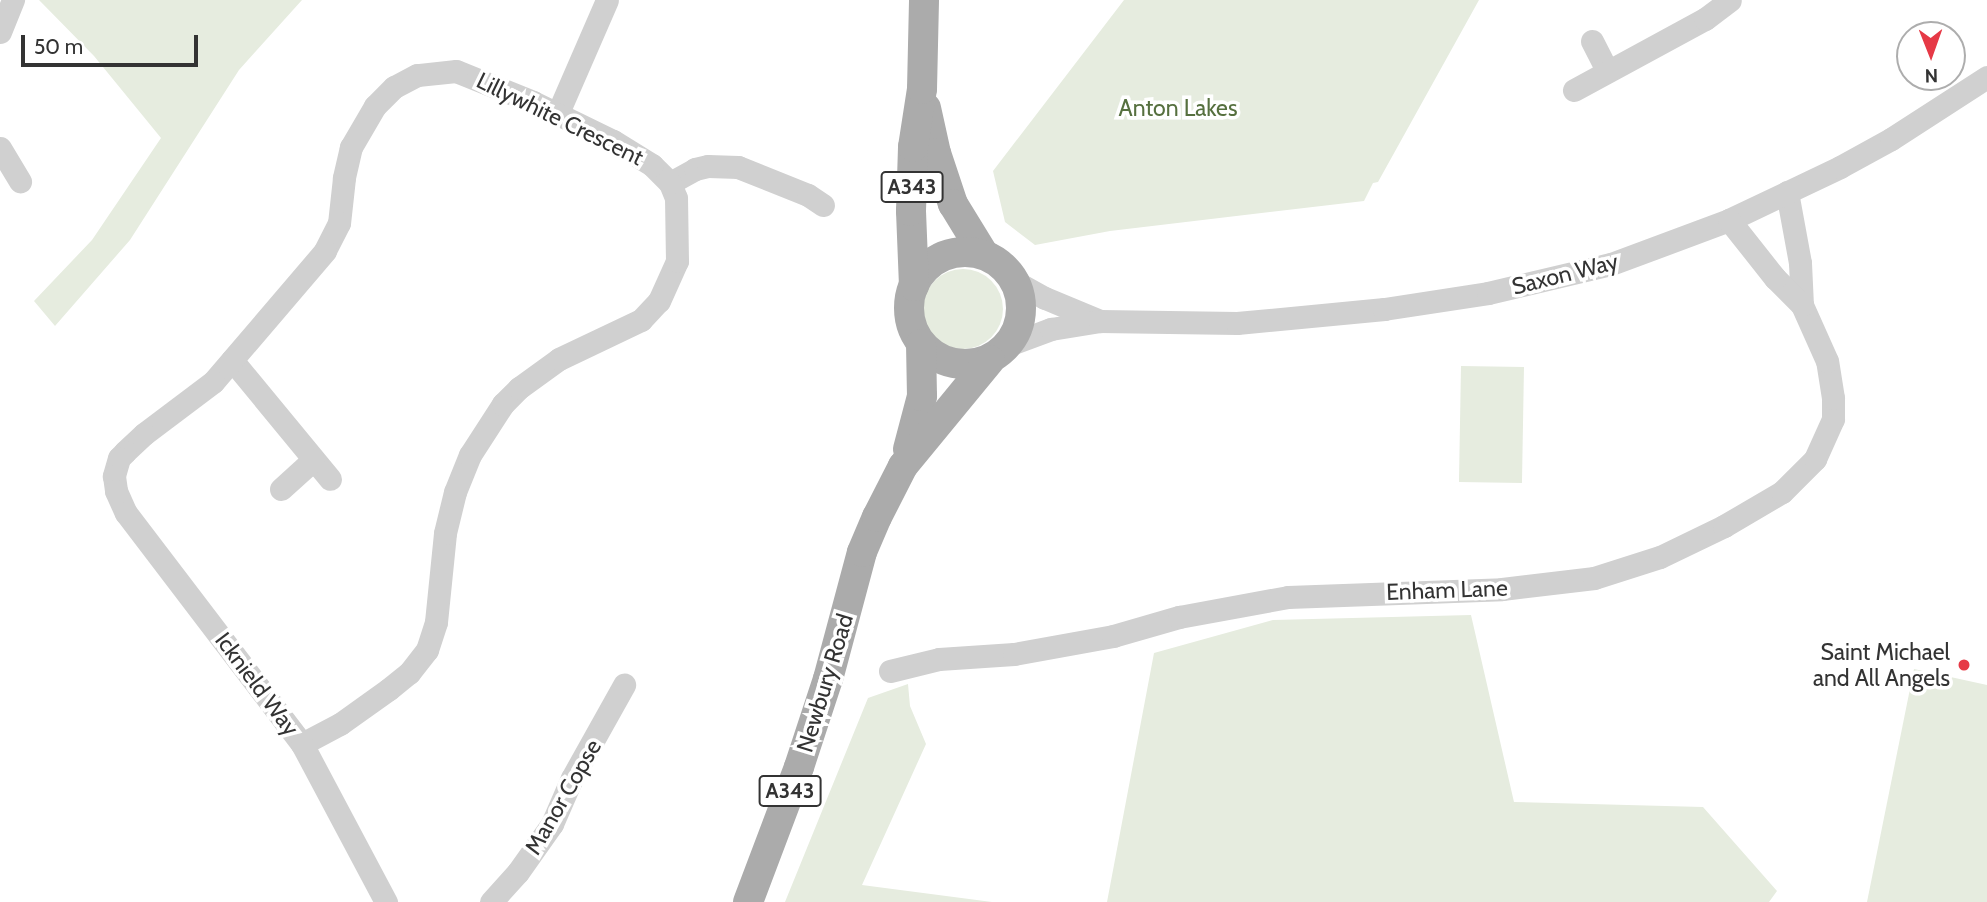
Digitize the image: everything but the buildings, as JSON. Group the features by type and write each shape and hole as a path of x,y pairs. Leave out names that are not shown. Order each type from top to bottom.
{"main road":[{"name":"A343","path":"921,344 910,314 914,286 911,254 914,147 922,89 924,0"},
{"name":"A343","path":"922,89 936,153 953,204 983,253 1000,262 1014,281 1021,313 1001,352"},
{"path":"914,286 937,259 967,250 983,253"},
{"path":"921,344 943,360 959,365 1001,352"},
{"name":"Newbury Road","path":"748,902 814,725 862,552 903,466 920,403 921,344"},
{"name":"Newbury Road","path":"903,466 1001,352"}],"street":[{"path":"0,32 13,0"},
{"path":"557,115 607,0"},
{"path":"1574,90 1705,19 1730,0"},
{"path":"1592,41 1607,71"},
{"name":"Lillywhite Crescent","path":"114,477 119,458 144,434 196,397 232,360 332,241 339,223 351,147 364,120 394,87 417,75 456,71 489,82 636,153 670,183"},
{"name":"Saxon Way","path":"1001,352 1051,329 1100,321 1237,323 1436,302 1489,293 1611,264 1729,220 1787,192 1891,139 1987,77"},
{"path":"0,148 20,181"},
{"path":"302,744 340,724 389,689 408,673 427,649 436,622 445,533 455,492 470,455 503,404 545,368 641,320 659,301 673,274 680,245 676,198 670,183 695,169 708,166 738,167 808,195 823,205"},
{"name":"Enham Lane","path":"1787,192 1800,263 1802,305"},
{"name":"Enham Lane","path":"890,671 939,659 1014,654 1102,638 1179,617 1288,597 1489,590 1557,584 1627,570 1660,557 1757,508 1782,492 1815,459 1833,419 1832,379 1817,335 1802,305 1775,278 1729,220"},
{"name":"Saxon Way","path":"1014,281 1045,298 1100,321"},
{"path":"232,360 330,479"},
{"path":"281,489 313,460"},
{"name":"Icknield Way","path":"114,477 116,491 126,513 302,744 386,902"},
{"name":"Manor Copse","path":"491,902 518,872 552,824 572,778 624,685"}],"green space":[{"path":"39,0 302,0 239,70 130,240 55,326 34,301 92,240 161,138 94,56"},
{"name":"Anton Lakes","path":"1124,0 1479,0 1378,182 1373,183 1364,201 1110,231 1035,245 1005,222 993,171"},
{"path":"963,269 978,272 991,281 1000,294 1003,309 1000,324 991,337 978,346 963,349 948,346 935,337 926,324 923,309 926,294 935,281 948,272"},
{"path":"1461,366 1524,367 1522,483 1459,482"},
{"path":"1471,615 1514,802 1703,807 1777,891 1769,902 1107,902 1154,653 1273,620"},
{"path":"1914,669 1987,685 1987,902 1867,902"},
{"path":"908,684 910,706 926,744 862,885 992,902 785,902 868,698"}],"place":[{"name":"Saint Michael and All Angels","path":"1964,665"}]}
